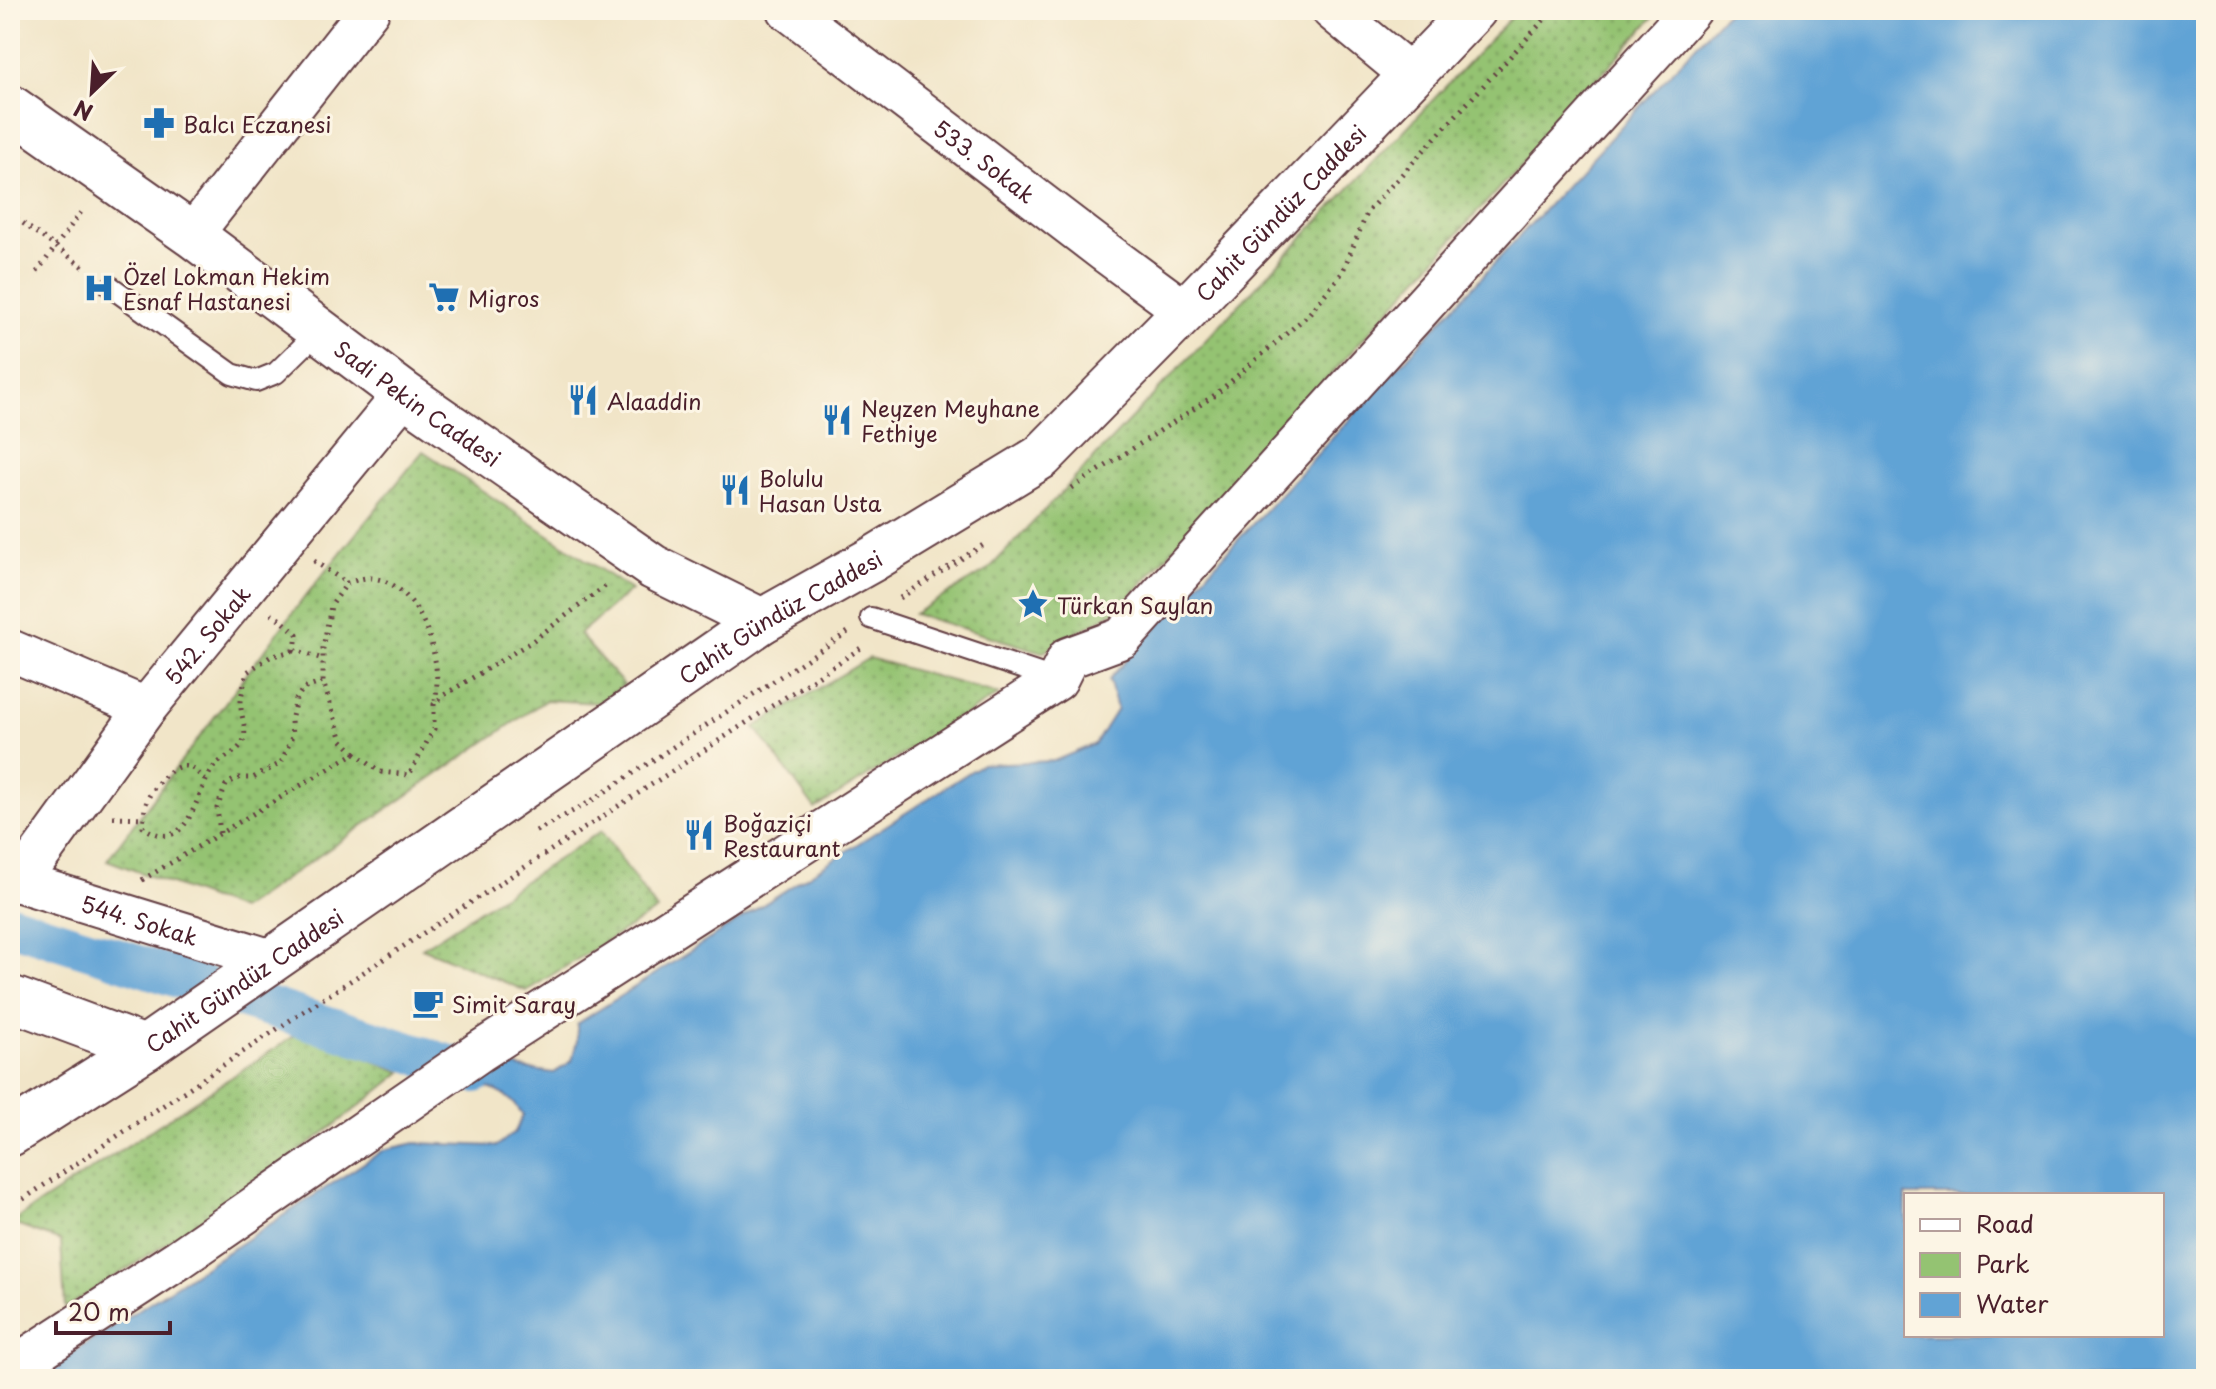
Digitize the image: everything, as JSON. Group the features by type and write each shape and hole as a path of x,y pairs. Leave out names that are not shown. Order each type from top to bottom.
{"main road":[{"name":"Cahit Gündüz Caddesi","path":"10,1134 145,1048 762,621 873,559 1041,457 1474,10"},
{"name":"Sadi Pekin Caddesi","path":"10,107 192,235 404,394 641,559 762,621"},
{"path":"10,998 145,1048"}],"street":[{"path":"192,235 369,10"},
{"name":"533. Sokak","path":"788,10 1185,311"},
{"path":"1332,10 1412,76"},
{"path":"10,1369 179,1259 479,1052 1057,680 1068,658 1122,638 1691,10"},
{"name":"542. Sokak","path":"15,881 146,708 404,394"},
{"path":"10,650 146,708"},
{"name":"544. Sokak","path":"15,881 272,960"}],"lane":[{"path":"111,287 232,374 256,381 276,373 320,330"},
{"path":"871,618 1057,680"}],"path":[{"path":"1072,488 1215,395 1308,315 1342,273 1368,211 1553,10"},
{"path":"37,272 108,175"},
{"path":"10,214 111,287"},
{"path":"524,837 588,803 993,538"},
{"path":"434,704 531,642 641,559"},
{"path":"370,577 392,584 415,607 432,640 439,685 434,704 434,729 409,775 380,772 342,740 323,682 323,659 331,606 347,583 370,577"},
{"path":"239,596 281,620 297,634 295,650"},
{"path":"10,1208 298,1015 864,646"},
{"path":"205,780 195,769 184,766 173,769 149,796 143,827 164,837 176,833 193,813 205,780 216,764 241,745 245,737 240,704 247,672 270,657 295,650 323,659"},
{"path":"220,833 217,808 226,785 237,778 253,778 281,763 292,737 291,721 296,699 303,689 323,682"},
{"path":"98,906 355,753"}],"green space":[{"path":"1518,10 1660,10 1119,609 1042,652 914,614 988,570"},
{"path":"423,451 631,590 579,634 624,685 599,703 546,700 240,910 107,860 303,599"},
{"path":"869,658 999,694 815,809 755,727"},
{"path":"601,831 657,910 526,991 422,948"},
{"path":"300,1032 402,1072 237,1196 65,1308 61,1241 10,1223"}],"water":[{"path":"1729,10 2206,10 2206,1379 32,1379 384,1150 415,1143 497,1146 515,1132 523,1115 503,1094 458,1080 495,1062 554,1073 572,1061 577,1024 982,764 1054,761 1095,744 1117,709 1109,679"}],"waterway":[{"path":"10,924 475,1073"}],"place":[{"name":"Balcı Eczanesi","path":"159,123"},
{"name":"Özel Lokman Hekim Esnaf Hastanesi","path":"99,288"},
{"name":"Migros","path":"444,297"},
{"name":"Alaaddin","path":"583,400"},
{"name":"Neyzen Meyhane Fethiye","path":"837,420"},
{"name":"Bolulu Hasan Usta","path":"735,490"},
{"name":"Türkan Saylan","path":"1033,604"},
{"name":"Boğaziçi Restaurant","path":"699,835"},
{"name":"Simit Saray","path":"428,1003"}]}
